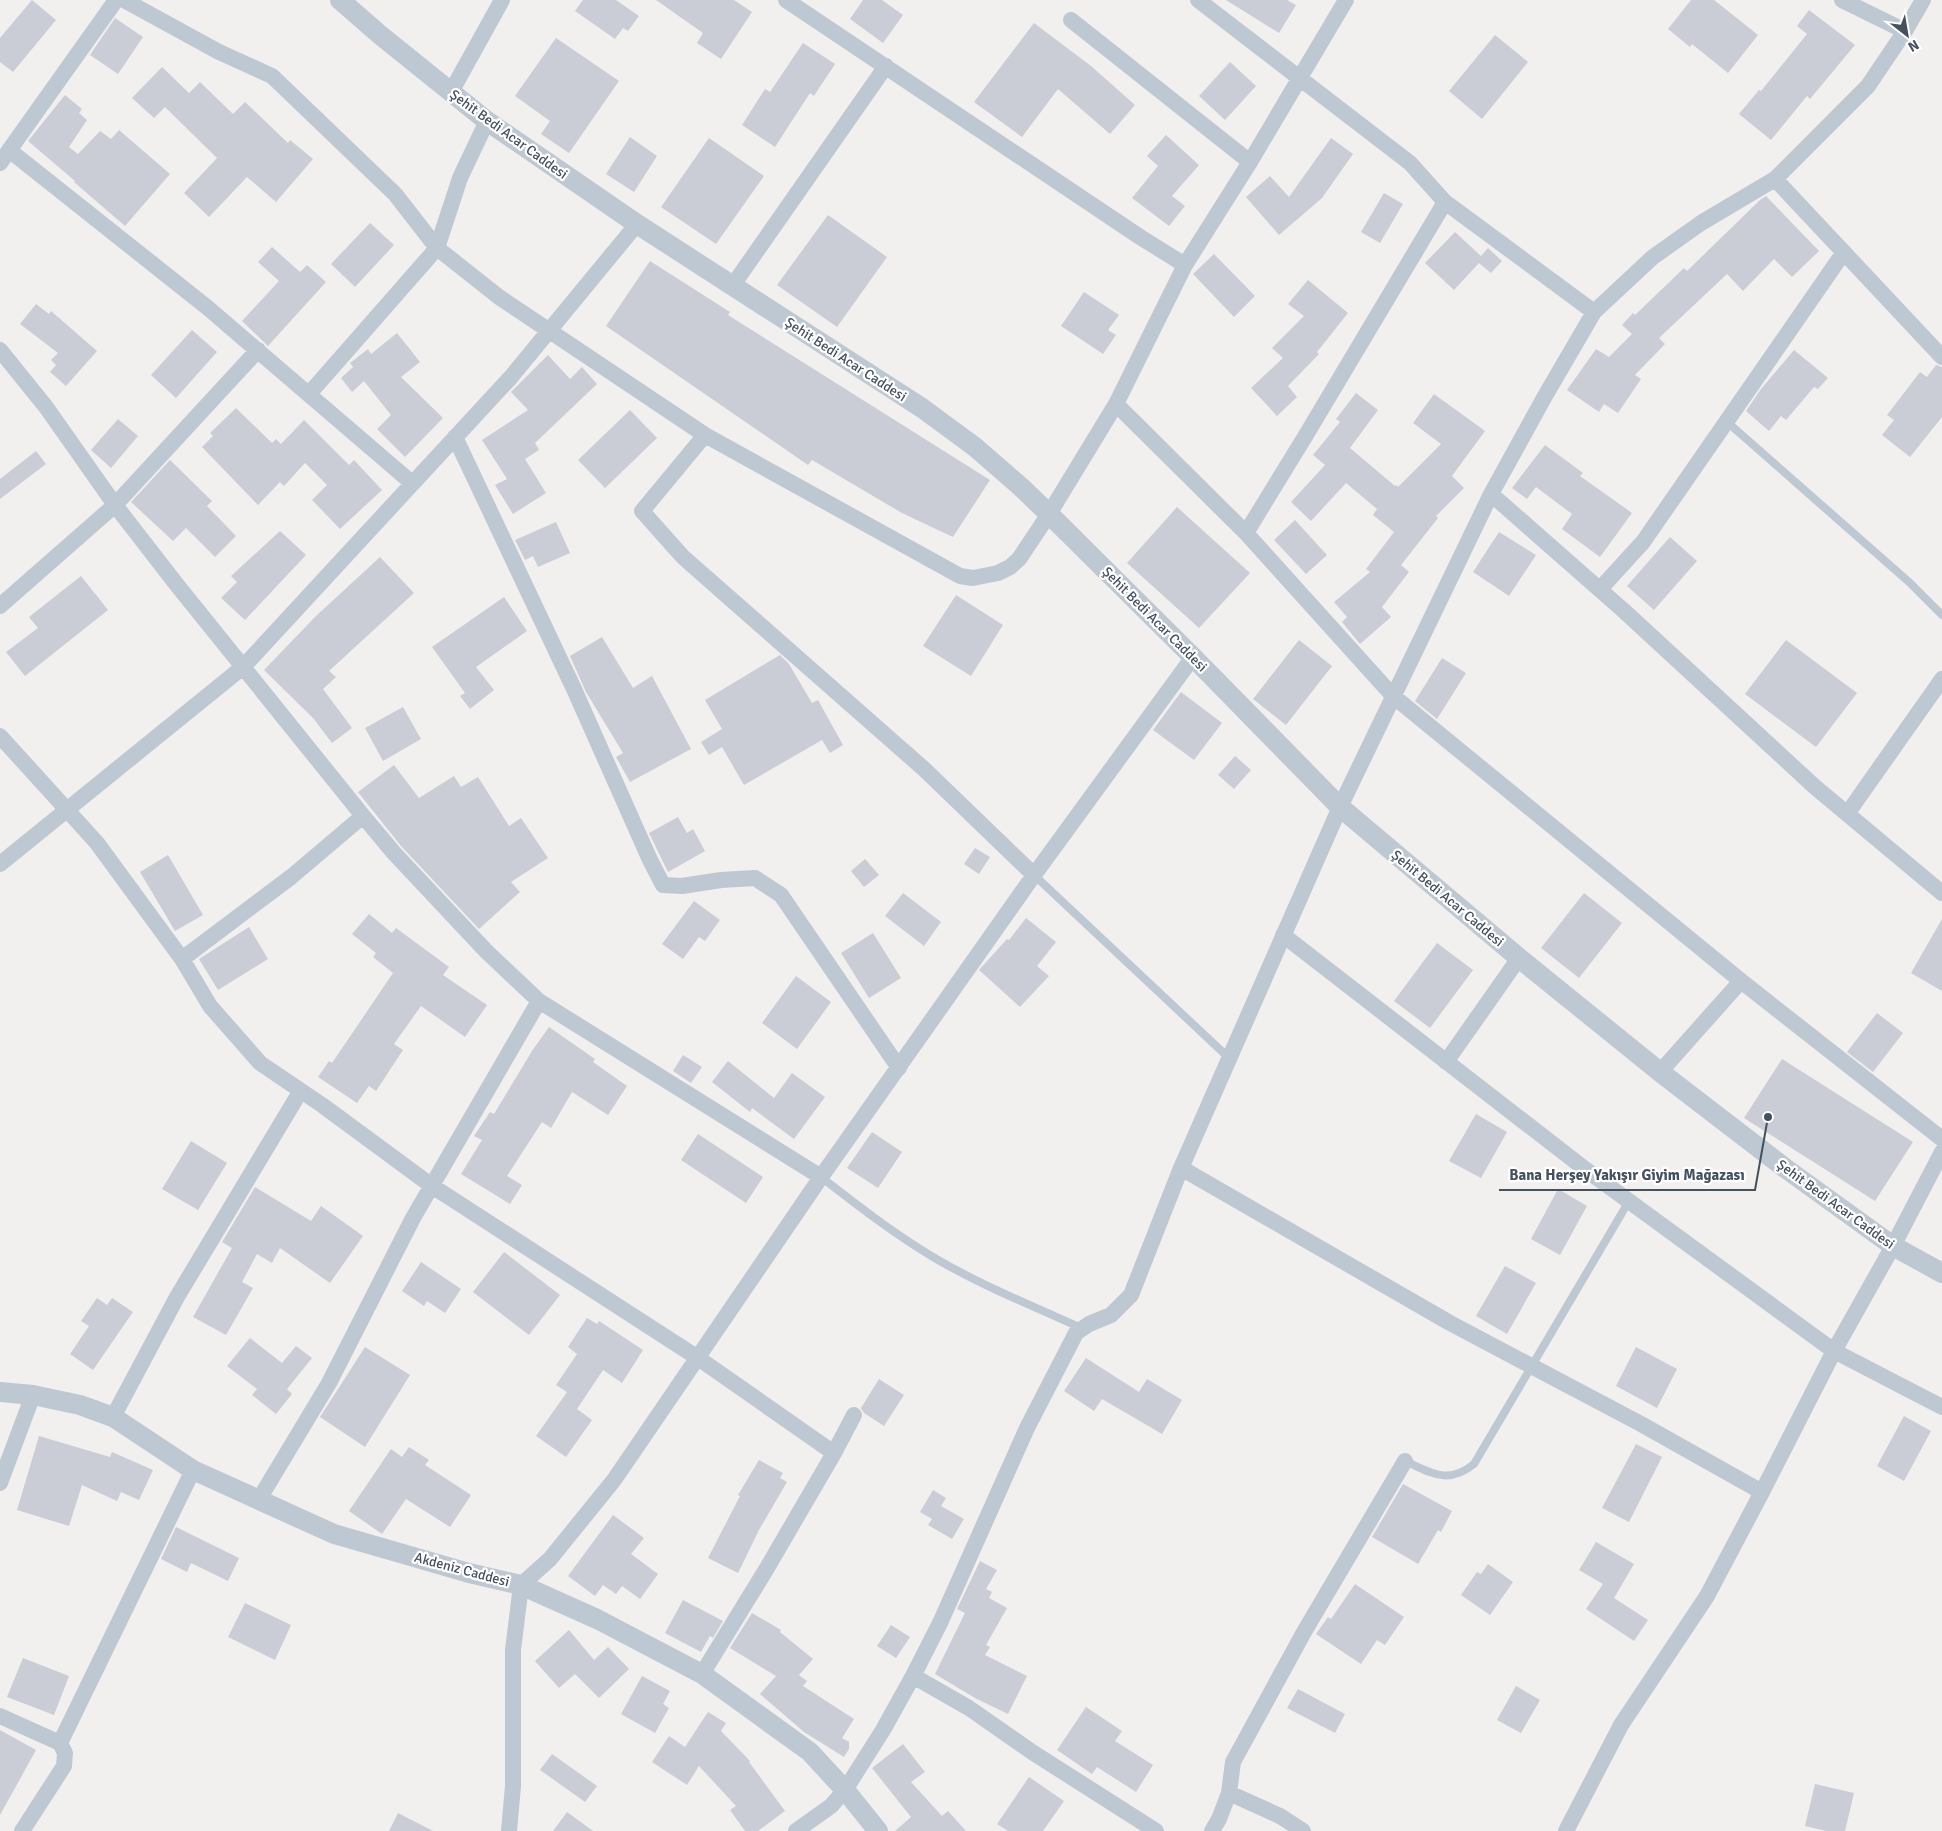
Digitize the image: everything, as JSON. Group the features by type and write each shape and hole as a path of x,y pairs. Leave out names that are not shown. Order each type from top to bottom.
{"street":[{"path":"116,0 5,156 208,308 412,483"},
{"path":"124,0 219,52 272,76 395,194 437,248 499,297 705,436 960,576 973,578 986,577 1010,567 1019,558 1049,514 1116,404 1185,265 1250,162 1346,0"},
{"name":"Şehit Bedi Acar Caddesi","path":"340,0 487,121 637,224 922,408 974,447 1049,514 1340,807 1519,958 1660,1072 1785,1168 1893,1246 1942,1273"},
{"path":"451,92 502,0"},
{"path":"786,0 1140,237 1185,265"},
{"path":"1198,0 1410,163 1445,202 1594,312"},
{"path":"1842,0 1906,31"},
{"path":"796,1831 832,1806 845,1790 883,1730 940,1622 1027,1428 1076,1333 1081,1328 1111,1315 1131,1295 1181,1168 1340,807 1491,494 1594,312 1653,257 1701,223 1775,179 1868,86 1906,31 1923,0"},
{"path":"1071,20 1250,162"},
{"path":"733,285 886,66"},
{"path":"309,394 437,248 460,178 487,121"},
{"path":"1775,179 1942,357"},
{"path":"1246,533 1445,202"},
{"path":"0,864 243,667 511,377 637,224"},
{"path":"1600,589 1643,542 1844,252"},
{"path":"0,350 46,407 115,505 363,816 394,853 486,951 539,1000 821,1178"},
{"path":"0,606 115,505 258,350"},
{"path":"1116,404 1246,533 1393,696 1742,981 1942,1139"},
{"path":"705,436 642,511 683,557 924,769 1034,875"},
{"path":"455,437 566,673 650,860 663,884 682,886 721,880 755,878 781,895 899,1068"},
{"path":"1491,494 1600,589 1847,814 1942,893"},
{"path":"509,1831 513,1786 513,1650 521,1585 550,1559 614,1480 821,1178 1034,875 1193,657"},
{"path":"1847,814 1942,679"},
{"path":"0,736 97,843 182,959 210,1006 260,1064 322,1105 432,1186 698,1358 834,1453"},
{"path":"182,959 291,877 363,816"},
{"path":"1283,935 1629,1201 1834,1351 1942,1407"},
{"path":"1446,1062 1519,958"},
{"path":"1660,1072 1742,981"},
{"path":"258,1500 329,1382 412,1218 539,1000"},
{"path":"113,1417 177,1297 300,1092"},
{"path":"1566,1831 1621,1725 1707,1596 1834,1351 1893,1246 1942,1152"},
{"path":"1181,1168 1442,1318 1641,1424 1762,1492"},
{"name":"Akdeniz Caddesi","path":"0,1392 33,1394 80,1405 113,1417 193,1470 334,1534 469,1573 521,1585 597,1619 702,1674 810,1752 845,1790 878,1831"},
{"path":"0,1483 33,1394"},
{"path":"702,1674 767,1568 854,1415"},
{"path":"1212,1831 1229,1793 1233,1762 1304,1632 1405,1461"},
{"path":"60,1743 193,1470"},
{"path":"913,1676 970,1708 1032,1752 1156,1831"},
{"path":"0,1716 60,1743 65,1753 64,1766 22,1831"},
{"path":"1229,1793 1280,1816 1303,1831"}],"lane":[{"path":"1726,421 1902,576 1942,614"},
{"path":"1034,875 1229,1058"},
{"path":"821,1178 904,1239 933,1257 966,1275 1081,1328"},
{"path":"1405,1461 1434,1474 1454,1475 1465,1471 1474,1464 1629,1201"}],"building":[{"path":"32,0 56,20 13,72 0,62 0,38"},
{"path":"583,0 616,0 639,16 628,31 623,28 615,39 575,11"},
{"path":"656,0 734,0 752,12 721,59 697,43 703,33"},
{"path":"863,0 882,0 903,15 883,43 850,19"},
{"path":"1226,0 1287,0 1296,5 1279,33"},
{"path":"1691,0 1714,0 1758,35 1728,73 1692,44 1690,47 1668,29"},
{"path":"1809,10 1855,45 1810,99 1807,96 1771,140 1739,114 1759,90 1761,91 1807,34 1797,26"},
{"path":"115,18 143,37 118,74 90,55"},
{"path":"1034,23 1091,66 1135,105 1110,134 1058,89 1022,137 974,102"},
{"path":"1495,35 1528,62 1482,119 1449,91"},
{"path":"556,38 619,81 569,153 541,134 550,121 515,96"},
{"path":"803,43 835,64 814,96 810,93 775,147 742,125 765,89 770,92"},
{"path":"1230,62 1256,86 1225,120 1199,96"},
{"path":"162,67 189,93 200,82 233,114 245,102 288,143 290,140 313,159 276,202 247,177 209,217 184,193 217,158 165,107 154,118 132,98"},
{"path":"65,95 82,109 79,113 87,120 69,147 78,154 100,131 111,139 119,130 170,174 125,226 28,141"},
{"path":"1166,135 1199,165 1172,196 1185,206 1169,226 1132,198 1158,166 1147,156"},
{"path":"630,137 657,156 634,192 606,174"},
{"path":"709,138 764,176 716,244 661,207"},
{"path":"1331,138 1353,154 1322,198 1279,235 1246,197 1270,176 1289,197"},
{"path":"1384,193 1403,204 1380,243 1361,232"},
{"path":"1766,196 1819,251 1792,277 1774,259 1743,291 1727,274 1659,338 1665,344 1635,375 1641,379 1618,413 1604,404 1599,412 1567,390 1596,349 1609,357 1632,334 1622,325 1633,313 1635,315 1684,268 1687,271"},
{"path":"828,215 887,257 837,327 777,285"},
{"path":"370,223 394,245 355,287 331,264"},
{"path":"1455,232 1481,256 1488,248 1502,261 1491,273 1479,263 1454,290 1425,263"},
{"path":"272,247 300,272 307,265 326,282 268,346 242,321 279,281 258,262"},
{"path":"1214,254 1255,296 1234,317 1193,274"},
{"path":"650,261 730,312 728,315 990,480 953,537 902,513 812,460 808,465 606,326"},
{"path":"1308,280 1348,313 1317,352 1319,354 1288,386 1297,397 1277,416 1251,388 1283,358 1272,348 1304,316 1288,304"},
{"path":"1084,292 1119,315 1108,330 1116,335 1103,354 1061,326"},
{"path":"36,304 49,314 51,311 97,351 66,386 50,372 56,365 51,360 58,353 20,324"},
{"path":"192,330 217,352 176,398 151,375"},
{"path":"397,333 420,362 401,377 443,418 405,457 377,429 391,415 364,381 352,392 341,378 353,367 350,363 368,349 371,354"},
{"path":"1794,350 1828,378 1818,389 1814,387 1786,420 1781,416 1769,431 1746,411 1761,389"},
{"path":"548,355 570,379 582,367 597,384 535,443 539,450 525,459 546,493 513,514 495,485 507,479 482,440 528,410 511,392"},
{"path":"1936,365 1942,367 1942,417 1910,457 1882,435 1894,420 1887,415 1920,372 1927,377"},
{"path":"1356,393 1378,410 1350,448 1398,487 1441,444 1413,423 1434,394 1485,431 1452,476 1464,488 1436,516 1438,518 1401,565 1409,572 1382,607 1391,617 1360,644 1342,622 1347,617 1334,602 1370,572 1366,569 1394,532 1373,515 1377,509 1346,483 1311,521 1291,502 1325,465 1313,455 1340,422 1336,419"},
{"path":"236,408 272,443 276,439 281,444 304,420 349,465 354,460 382,490 340,529 312,500 327,485 305,463 284,486 280,482 258,505 202,447 213,436 210,433"},
{"path":"630,410 657,438 605,488 578,460"},
{"path":"118,419 138,436 111,468 91,450"},
{"path":"1545,445 1583,473 1580,476 1632,513 1600,557 1562,529 1572,514 1536,487 1527,499 1512,488"},
{"path":"36,451 46,464 0,499 0,479"},
{"path":"170,460 212,501 207,506 236,536 215,557 186,528 173,541 131,502"},
{"path":"1177,507 1250,573 1199,628 1127,563"},
{"path":"1295,520 1327,555 1306,574 1274,540"},
{"path":"556,522 570,553 538,567 533,556 525,560 515,540"},
{"path":"280,531 306,555 245,620 221,598 237,582 231,576"},
{"path":"1499,532 1536,555 1509,596 1473,572"},
{"path":"1670,537 1697,561 1654,610 1627,586"},
{"path":"380,557 414,593 329,671 336,677 323,689 352,728 332,743 313,718 264,670 316,616"},
{"path":"81,576 108,610 25,676 6,652 38,628 29,617"},
{"path":"956,595 1003,625 971,676 923,646"},
{"path":"504,597 527,631 476,667 494,690 470,709 460,696 465,693 432,647"},
{"path":"602,637 633,688 652,676 691,749 630,782 616,757 623,753 586,692 570,656"},
{"path":"1299,640 1332,666 1286,725 1253,699"},
{"path":"1786,640 1857,693 1816,747 1745,694"},
{"path":"780,655 789,664 812,703 818,700 843,745 830,753 822,740 744,785 722,747 709,755 701,742 722,729 705,700"},
{"path":"1442,658 1466,673 1437,719 1415,701"},
{"path":"1181,692 1222,723 1194,760 1153,730"},
{"path":"403,707 421,739 383,761 365,728"},
{"path":"1235,756 1251,770 1234,789 1218,775"},
{"path":"394,765 419,798 454,776 461,787 478,777 509,826 521,818 548,858 511,882 520,892 479,929 401,846 358,792"},
{"path":"678,817 687,833 693,829 705,851 668,872 649,833"},
{"path":"975,848 990,857 979,874 964,864"},
{"path":"168,855 203,915 175,931 140,872"},
{"path":"865,859 879,875 864,887 851,871"},
{"path":"903,893 941,922 924,946 885,916"},
{"path":"1584,893 1622,923 1579,978 1541,948"},
{"path":"694,901 720,920 705,941 699,937 683,959 662,944"},
{"path":"369,914 392,933 396,928 449,967 443,975 487,1005 465,1037 421,1006 394,1044 403,1050 376,1091 369,1086 357,1103 318,1077 329,1061 332,1063 393,973 373,957 376,953 352,934"},
{"path":"1026,918 1056,942 1037,966 1049,976 1020,1007 979,970 1007,939 1009,940"},
{"path":"1942,919 1942,991 1911,973"},
{"path":"249,927 268,959 218,990 199,959"},
{"path":"873,933 901,978 869,998 841,953"},
{"path":"1437,943 1473,970 1430,1028 1394,1001"},
{"path":"796,976 831,1002 797,1049 762,1023"},
{"path":"1877,1013 1903,1033 1873,1072 1847,1052"},
{"path":"549,1027 595,1059 593,1062 627,1086 608,1115 572,1092 551,1128 542,1122 507,1176 522,1185 510,1204 461,1174 482,1140 474,1136 490,1112 494,1114 532,1051"},
{"path":"683,1055 702,1067 691,1083 673,1071"},
{"path":"1782,1059 1913,1142 1875,1201 1744,1118"},
{"path":"728,1061 774,1098 792,1073 825,1097 794,1139 752,1108 750,1112 712,1082"},
{"path":"1476,1114 1507,1132 1481,1178 1449,1161"},
{"path":"872,1132 902,1152 878,1188 847,1168"},
{"path":"698,1134 763,1177 746,1203 681,1160"},
{"path":"191,1141 227,1163 198,1210 162,1189"},
{"path":"255,1187 311,1221 321,1206 363,1236 330,1283 280,1248 272,1263 257,1254 242,1282 253,1288 226,1335 193,1317 232,1248 222,1242"},
{"path":"1558,1189 1587,1206 1560,1255 1531,1239"},
{"path":"504,1252 560,1295 529,1335 473,1292"},
{"path":"421,1262 461,1289 445,1313 427,1301 424,1306 402,1291"},
{"path":"1505,1266 1536,1283 1507,1334 1476,1316"},
{"path":"97,1298 107,1305 112,1298 133,1312 93,1370 70,1354 89,1326 81,1321"},
{"path":"587,1318 597,1324 599,1321 643,1350 622,1383 603,1370 577,1409 592,1420 566,1457 536,1436 567,1392 556,1385 577,1354 568,1347"},
{"path":"250,1338 282,1363 296,1346 312,1358 287,1389 292,1394 276,1414 252,1395 257,1389 227,1366"},
{"path":"365,1347 410,1375 365,1447 320,1417"},
{"path":"1636,1347 1677,1369 1657,1408 1616,1386"},
{"path":"1086,1358 1139,1392 1147,1379 1182,1400 1162,1434 1102,1399 1094,1411 1064,1391"},
{"path":"879,1379 904,1395 884,1426 864,1413 861,1408"},
{"path":"1904,1416 1931,1431 1904,1481 1877,1466"},
{"path":"39,1436 110,1457 112,1452 153,1470 139,1500 121,1492 117,1501 82,1485 69,1526 17,1510"},
{"path":"1636,1444 1662,1457 1629,1522 1602,1508"},
{"path":"409,1447 429,1460 425,1465 471,1495 450,1527 406,1499 382,1534 349,1511 391,1449 402,1457"},
{"path":"759,1460 783,1473 780,1478 787,1482 759,1530 738,1573 708,1558 740,1496 738,1495"},
{"path":"1403,1484 1452,1511 1441,1532 1438,1530 1418,1564 1372,1537"},
{"path":"933,1490 946,1498 941,1506 964,1519 952,1539 928,1525 932,1519 920,1512"},
{"path":"613,1515 644,1538 631,1554 658,1574 640,1599 622,1586 616,1594 603,1585 595,1596 568,1576"},
{"path":"176,1527 239,1558 228,1581 191,1563 187,1572 161,1559"},
{"path":"1596,1542 1634,1564 1614,1598 1648,1620 1634,1641 1586,1609 1603,1584 1579,1570"},
{"path":"980,1561 997,1570 986,1589 992,1592 989,1598 1007,1608 986,1645 990,1647 985,1655 1027,1676 1008,1714 975,1698 935,1674 965,1613 957,1609"},
{"path":"1488,1564 1513,1582 1490,1615 1461,1595 1477,1572 1481,1574"},
{"path":"1355,1584 1404,1617 1385,1645 1377,1640 1361,1664 1316,1634 1328,1617 1331,1619"},
{"path":"683,1600 723,1621 713,1638 710,1636 701,1652 665,1633"},
{"path":"245,1603 291,1625 275,1660 228,1637"},
{"path":"752,1613 781,1630 780,1632 813,1659 799,1675 807,1681 803,1686 854,1719 842,1738 849,1742 849,1749 844,1757 804,1732 760,1694 776,1676 730,1648"},
{"path":"891,1625 910,1637 896,1658 877,1646"},
{"path":"569,1630 594,1660 608,1647 629,1669 599,1698 575,1674 559,1688 535,1661"},
{"path":"23,1658 69,1676 54,1715 7,1697"},
{"path":"642,1676 670,1691 663,1704 669,1708 655,1733 621,1714"},
{"path":"1516,1686 1540,1700 1521,1733 1497,1720"},
{"path":"1298,1689 1345,1714 1335,1733 1287,1708"},
{"path":"1086,1707 1122,1731 1115,1741 1153,1765 1136,1792 1097,1767 1092,1774 1057,1750"},
{"path":"708,1712 726,1723 721,1731 750,1761 785,1811 758,1831 745,1831 730,1810 736,1806 699,1766 687,1785 652,1762 669,1736 685,1747"},
{"path":"0,1730 36,1750 0,1815"},
{"path":"903,1744 925,1772 911,1782 942,1816 948,1811 966,1831 895,1831 911,1817 872,1768"},
{"path":"552,1754 597,1786 585,1802 540,1770"},
{"path":"1029,1777 1064,1801 1043,1831 1008,1831 997,1824"},
{"path":"1815,1784 1854,1793 1845,1831 1826,1831 1805,1826"},
{"path":"567,1812 593,1831 553,1831"},
{"path":"398,1813 433,1831 389,1831"}],"place":[{"name":"Bana Herşey Yakışır Giyim Mağazası","path":"1768,1117"}]}
